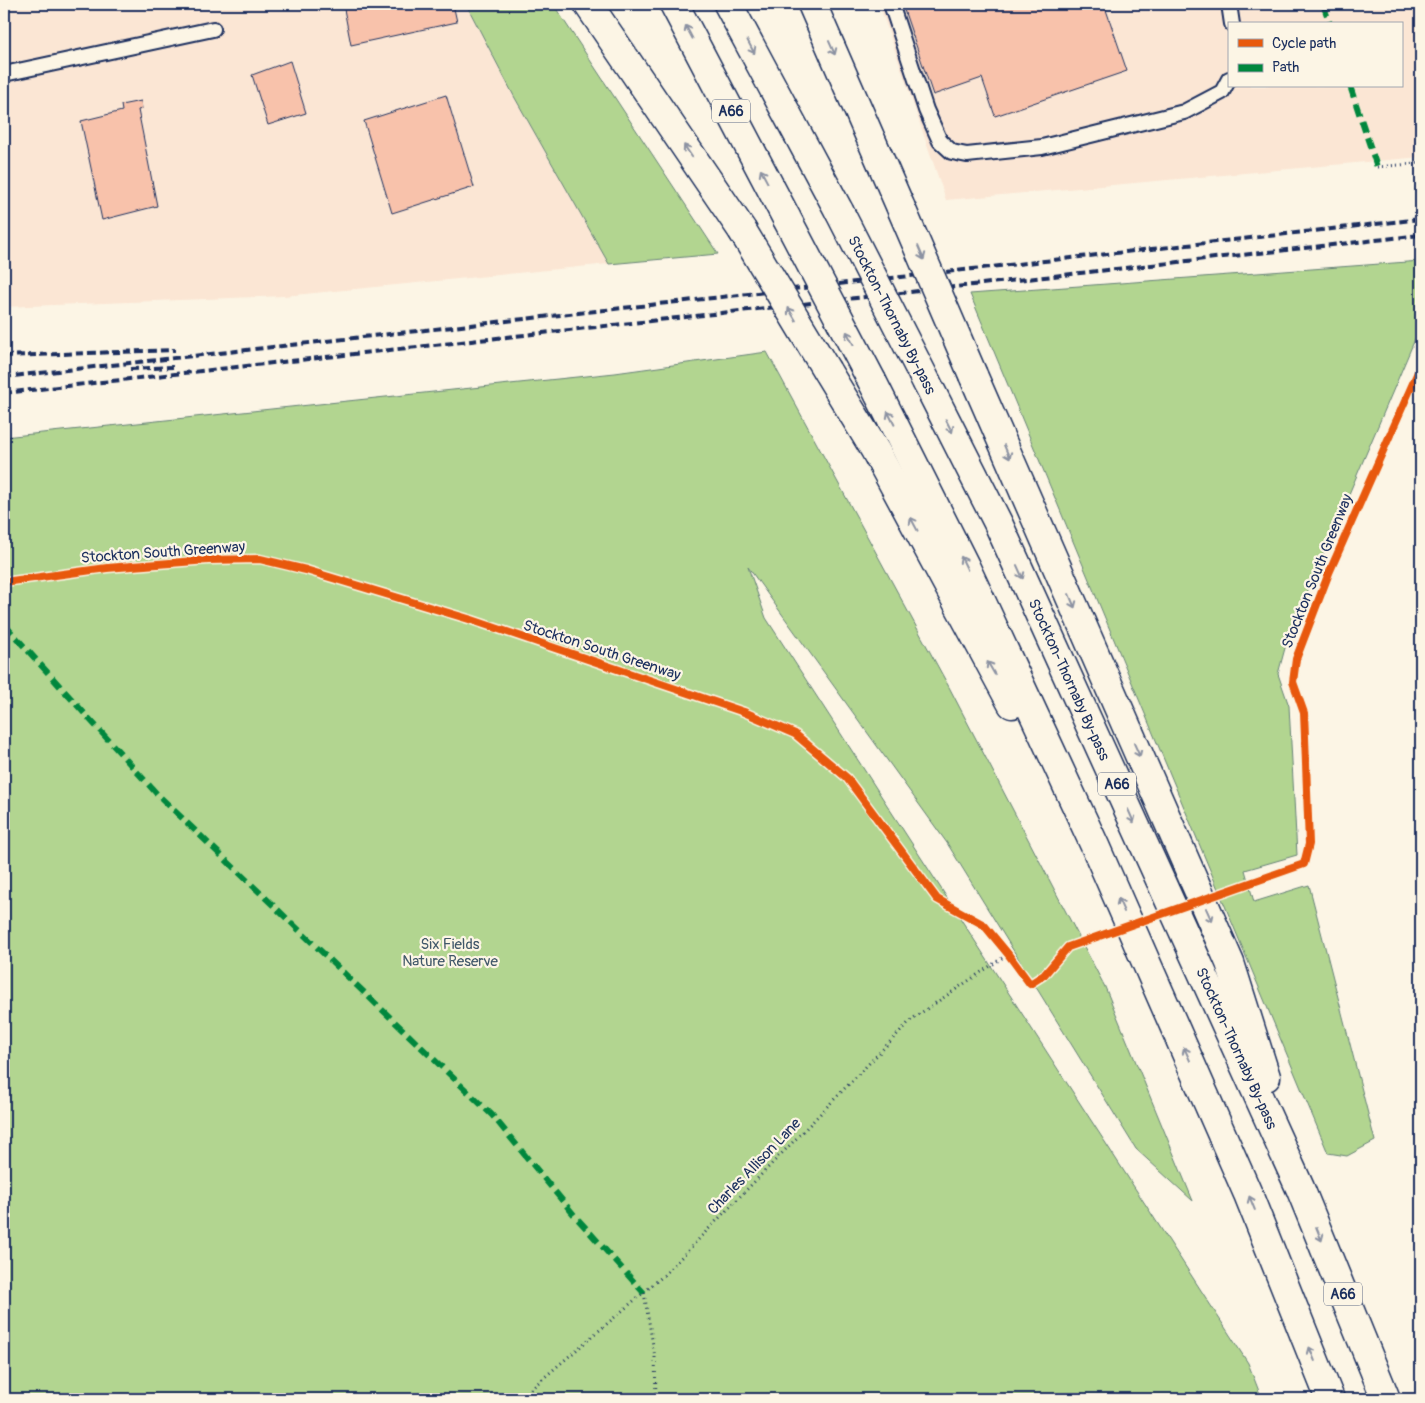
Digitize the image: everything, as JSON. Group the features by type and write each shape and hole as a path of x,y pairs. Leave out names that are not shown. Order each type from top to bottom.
{"highway":[{"name":"A66","path":"588,4 742,230 875,450 986,661 1095,846"},
{"name":"A66","path":"674,4 872,381 965,566 1095,846 1248,1194 1330,1399"},
{"name":"Stockton-Thornaby By-pass","path":"728,4 839,211 998,523 1300,1188 1386,1399"},
{"name":"A66","path":"812,4 1230,963 1300,1188"}],"lane":[{"path":"891,4 926,110 940,141 952,152 967,155 1042,148 1184,112 1222,92 1228,81"},
{"path":"1229,4 1232,22"},
{"path":"4,74 213,29"}],"path":[{"path":"1377,167 1421,163"},
{"path":"1002,946 1014,961"},
{"path":"644,1292 655,1357 656,1399"}],"shaded area":[{"path":"4,4 466,4 515,98 609,264 284,296 4,307"},
{"path":"879,4 1421,4 1421,157 946,200"}],"green space":[{"path":"466,4 553,4 718,254 609,264 515,98"},
{"path":"1421,261 1421,325 1288,637 1278,674 1289,706 1297,855 1245,870 1254,902 1309,885 1375,1141 1347,1156 1328,1153 970,294"},
{"name":"Six Fields Nature Reserve","path":"767,352 949,687 1105,987 1193,1201 1136,1149 947,843 748,567 766,618 1248,1363 1262,1399 4,1399 4,437 615,373"}],"building":[{"path":"343,4 453,4 457,22 351,45"},
{"path":"902,4 1104,4 1127,71 995,116 982,78 933,95"},
{"path":"290,61 306,113 268,125 252,75"},
{"path":"446,95 474,187 392,213 364,121"},
{"path":"141,101 142,109 138,110 157,206 102,220 81,121 122,111 121,105"}],"railway":[{"path":"4,377 1421,219"},
{"path":"4,393 1421,235"},
{"path":"4,356 175,350"},
{"path":"130,369 173,367"}],"marked path":[{"path":"1323,4 1329,22"},
{"path":"1351,88 1377,167"},
{"path":"4,624 157,794 492,1115 575,1216 644,1293"}],"cycle path":[{"name":"Stockton South Greenway","path":"4,582 107,568 208,560 260,559 306,570 472,620 744,712 795,734 847,778 937,899 984,925 1030,984 1044,975 1068,947 1304,864 1309,844 1305,737 1304,713 1293,682 1296,659 1329,573 1421,365"}]}
